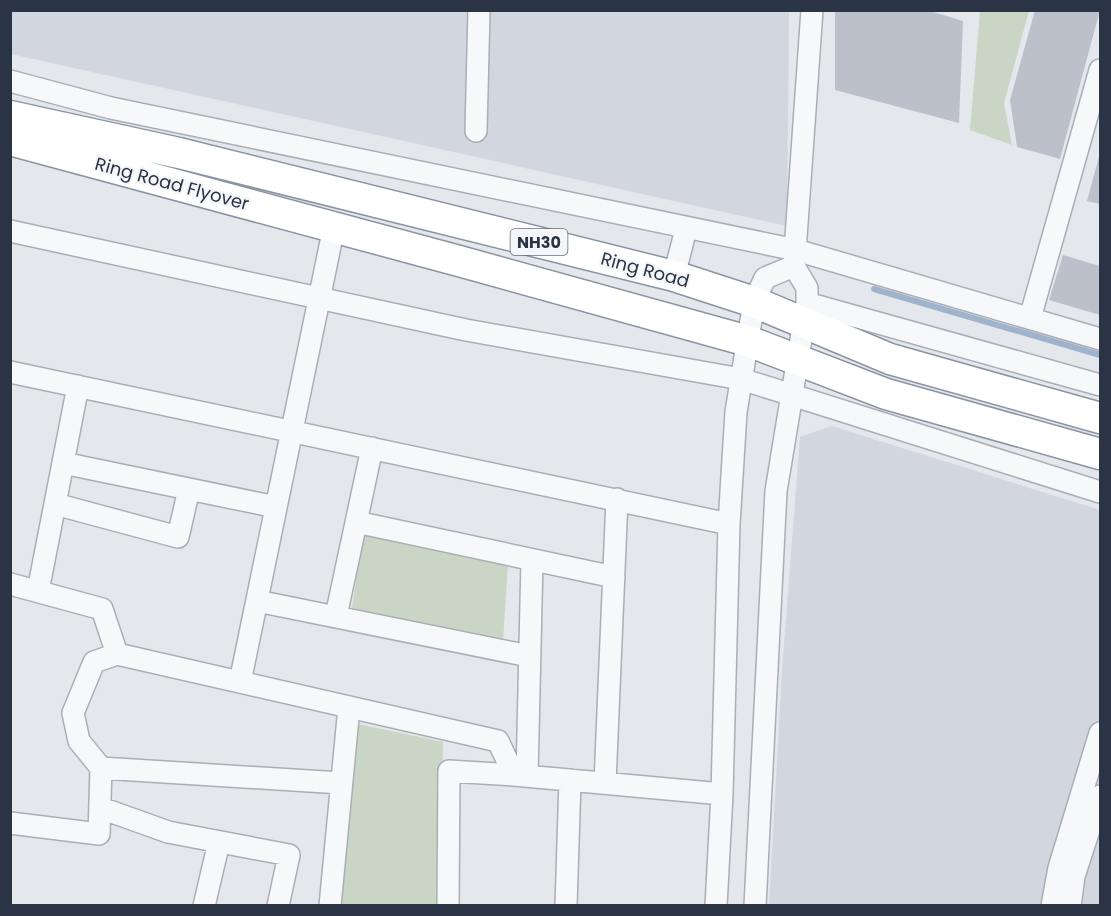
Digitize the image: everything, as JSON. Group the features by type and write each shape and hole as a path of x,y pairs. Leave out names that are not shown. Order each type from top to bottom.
{"highway":[{"name":"Ring Road Flyover","path":"10,116 179,153"},
{"name":"Ring Road Flyover","path":"10,140 334,227"},
{"name":"Ring Road","path":"179,153 674,276 754,302 806,314 890,359 1101,418"},
{"name":"NH30","path":"334,227 748,341 886,394 1101,453"}],"street":[{"path":"476,131 479,10"},
{"path":"755,906 776,490 806,314 807,288 795,258 812,10"},
{"path":"1030,318 1101,70"},
{"path":"10,81 111,108 686,229 1030,318 1101,339"},
{"path":"111,108 179,153"},
{"path":"240,682 334,227"},
{"path":"674,276 686,229"},
{"path":"10,231 466,330 741,379 1101,492"},
{"path":"716,906 722,794 729,524 736,412 754,302 765,278 795,258"},
{"path":"806,314 1101,385"},
{"path":"10,372 729,524"},
{"path":"38,591 78,386"},
{"path":"336,616 372,448"},
{"path":"63,463 276,507"},
{"path":"55,504 178,537 189,489"},
{"path":"605,783 617,499"},
{"path":"356,522 614,578"},
{"path":"520,776 530,656 532,560"},
{"path":"10,584 102,609 117,654"},
{"path":"257,600 530,656"},
{"path":"10,823 99,834 100,768 79,741 73,713 94,662 117,654 498,741 520,776"},
{"path":"330,906 349,707"},
{"path":"1052,906 1059,868 1101,733"},
{"path":"100,768 341,783"},
{"path":"448,906 449,771 722,794"},
{"path":"566,906 570,780"},
{"path":"1070,906 1074,876 1101,795"},
{"path":"101,808 168,832 289,855 278,906"},
{"path":"204,906 219,842"}],"shaded area":[{"path":"11,11 789,11 787,226 11,54"},
{"path":"832,426 1100,510 1100,905 769,906 782,671 800,437"}],"green space":[{"path":"980,11 1029,11 1004,103 1012,145 970,130"},
{"path":"363,534 508,564 503,641 352,608"},
{"path":"358,724 443,742 438,905 339,906"}],"building":[{"path":"835,10 927,10 963,21 959,123 835,90"},
{"path":"1035,10 1100,10 1060,159 1017,147 1010,100"},
{"path":"1100,153 1100,204 1087,201"},
{"path":"1063,255 1100,266 1100,315 1049,300"}],"waterway":[{"path":"874,289 1100,355"}]}
